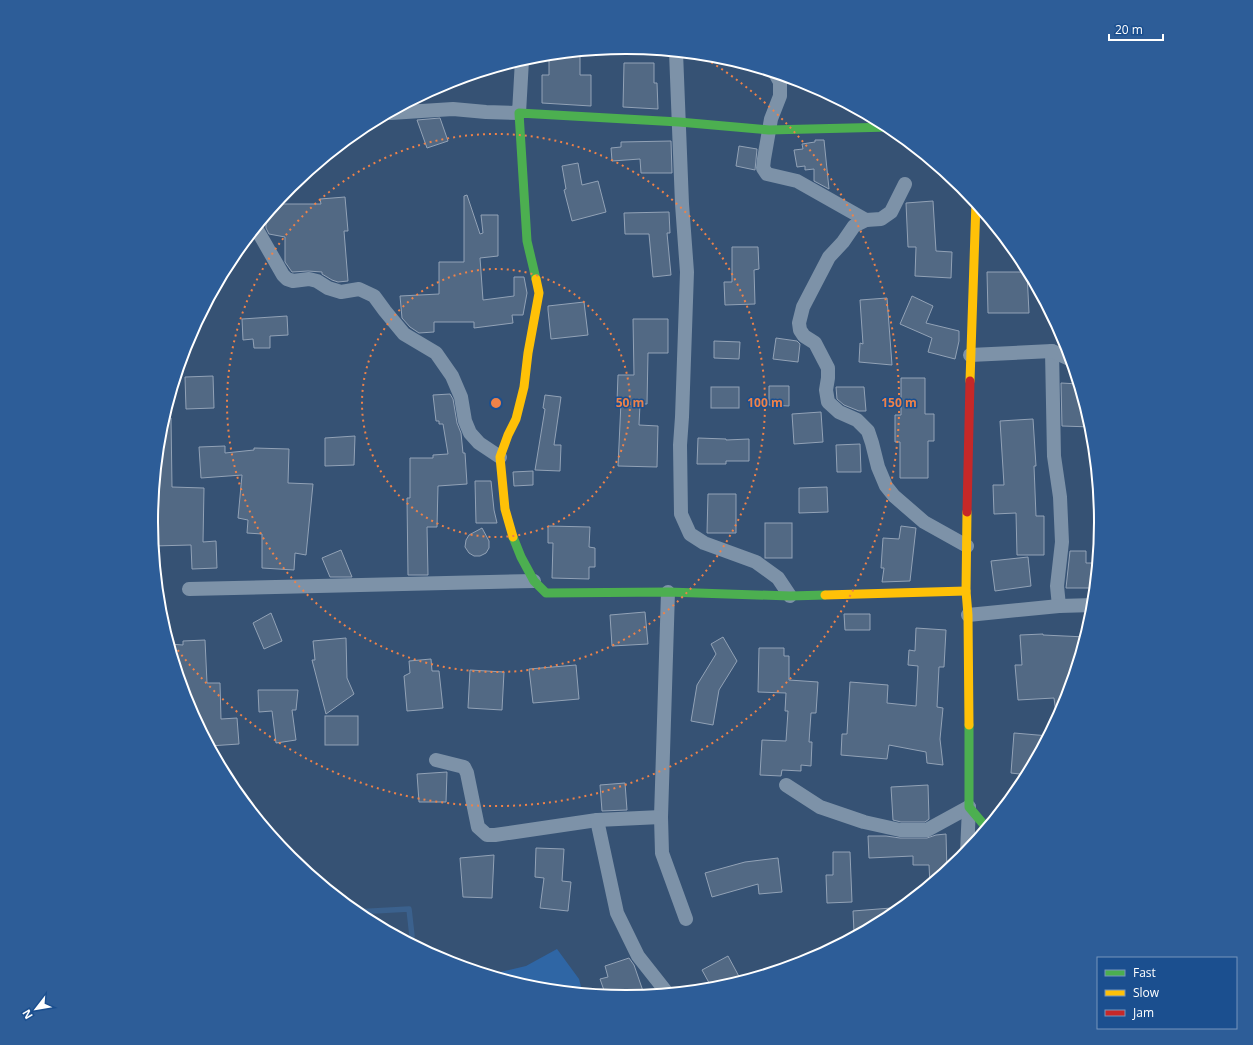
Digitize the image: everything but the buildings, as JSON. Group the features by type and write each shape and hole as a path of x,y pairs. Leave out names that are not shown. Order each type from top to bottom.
{"street":[{"path":"676,57 682,204 687,272 680,445 681,514 690,534 704,543 756,562 778,578 790,596"},
{"path":"522,66 519,113 527,241 539,293 528,353 524,387 516,419 500,457 505,509 521,557 534,581 546,593 668,592 790,596 966,591"},
{"path":"779,80 780,96 771,119 763,168 768,174 797,180 866,220"},
{"path":"401,112 453,108 486,112 679,122 769,130 878,127"},
{"path":"905,184 891,212 881,219 866,220 854,226 843,242 829,257 803,308 800,330 804,336 815,343 828,368 826,390 828,402 839,412 857,420 868,431 878,467 886,486 894,496 924,522 967,546"},
{"path":"967,844 969,808 968,615 966,591 970,355 976,210"},
{"path":"259,233 283,275 287,279 293,281 309,279 341,292 359,289 374,296 404,334 436,353 452,376 461,397 465,421 470,433 479,442 500,457"},
{"path":"970,355 1052,352 1064,357"},
{"path":"1052,352 1054,456 1060,497 1062,542 1057,586 1059,606"},
{"path":"189,589 534,581"},
{"path":"668,592 661,817 662,853 686,918"},
{"path":"968,615 1059,606 1087,605"},
{"path":"436,760 464,768 467,773 478,827 486,834 495,835 597,820 661,817"},
{"path":"786,785 820,807 864,822 900,830 927,830 969,808"},
{"path":"969,808 984,825"},
{"path":"597,820 617,914 638,956 664,989"}],"shaded area":[{"path":"557,949 579,979 582,989 535,982 497,973 526,966"}],"waterway":[{"path":"365,911 409,909 412,936 411,939"}],"traffic: fast":[{"path":"536,279 527,241 519,113 679,122 769,130 878,127"},
{"path":"513,537 521,557 534,581 546,593 668,592 790,596 825,595"},
{"path":"969,725 969,807 984,825"}],"traffic: slow":[{"path":"970,381 976,210"},
{"path":"513,537 505,509 500,457 516,419 524,387 528,353 539,293 536,279"},
{"path":"967,512 966,591 968,615 969,725"},
{"path":"825,595 966,591"}],"traffic: jam":[{"path":"967,512 970,381"}]}
